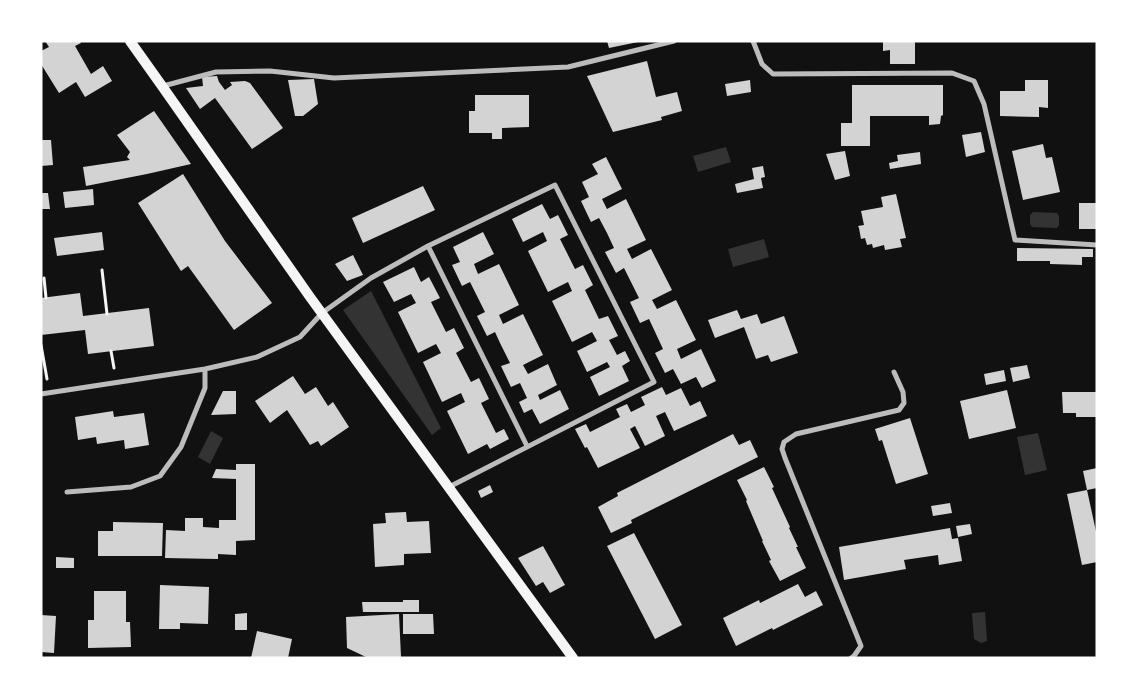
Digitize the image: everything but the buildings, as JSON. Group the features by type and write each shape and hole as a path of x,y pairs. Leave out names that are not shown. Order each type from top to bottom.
{"main road":[{"path":"130,41 304,289 573,658"}],"street":[{"path":"162,86 216,72 270,71 334,78 568,67 674,41"},
{"path":"754,41 762,64 773,74 952,73 974,81 984,104 1014,240 1097,245"},
{"path":"41,394 205,369 257,357 300,337 322,313 371,278 428,246 555,185 654,382 449,487"},
{"path":"428,246 527,446"},
{"path":"68,492 131,487 160,476 181,448 205,388 205,369"},
{"path":"851,658 861,646 782,449 784,442 796,434 899,410 904,403 904,392 894,372"}],"path":[{"path":"102,270 107,314"},
{"path":"44,278 46,298"},
{"path":"41,346 49,393"}],"shaded area":[{"path":"726,147 731,162 698,172 693,156"},
{"path":"1033,212 1057,213 1059,225 1057,228 1032,227 1030,215"},
{"path":"764,239 769,257 733,267 728,249"},
{"path":"371,291 441,428 432,435 343,310"},
{"path":"211,431 223,438 210,464 198,457"},
{"path":"1038,433 1047,470 1025,475 1017,437"},
{"path":"985,612 987,641 981,643 974,639 972,613"}]}
